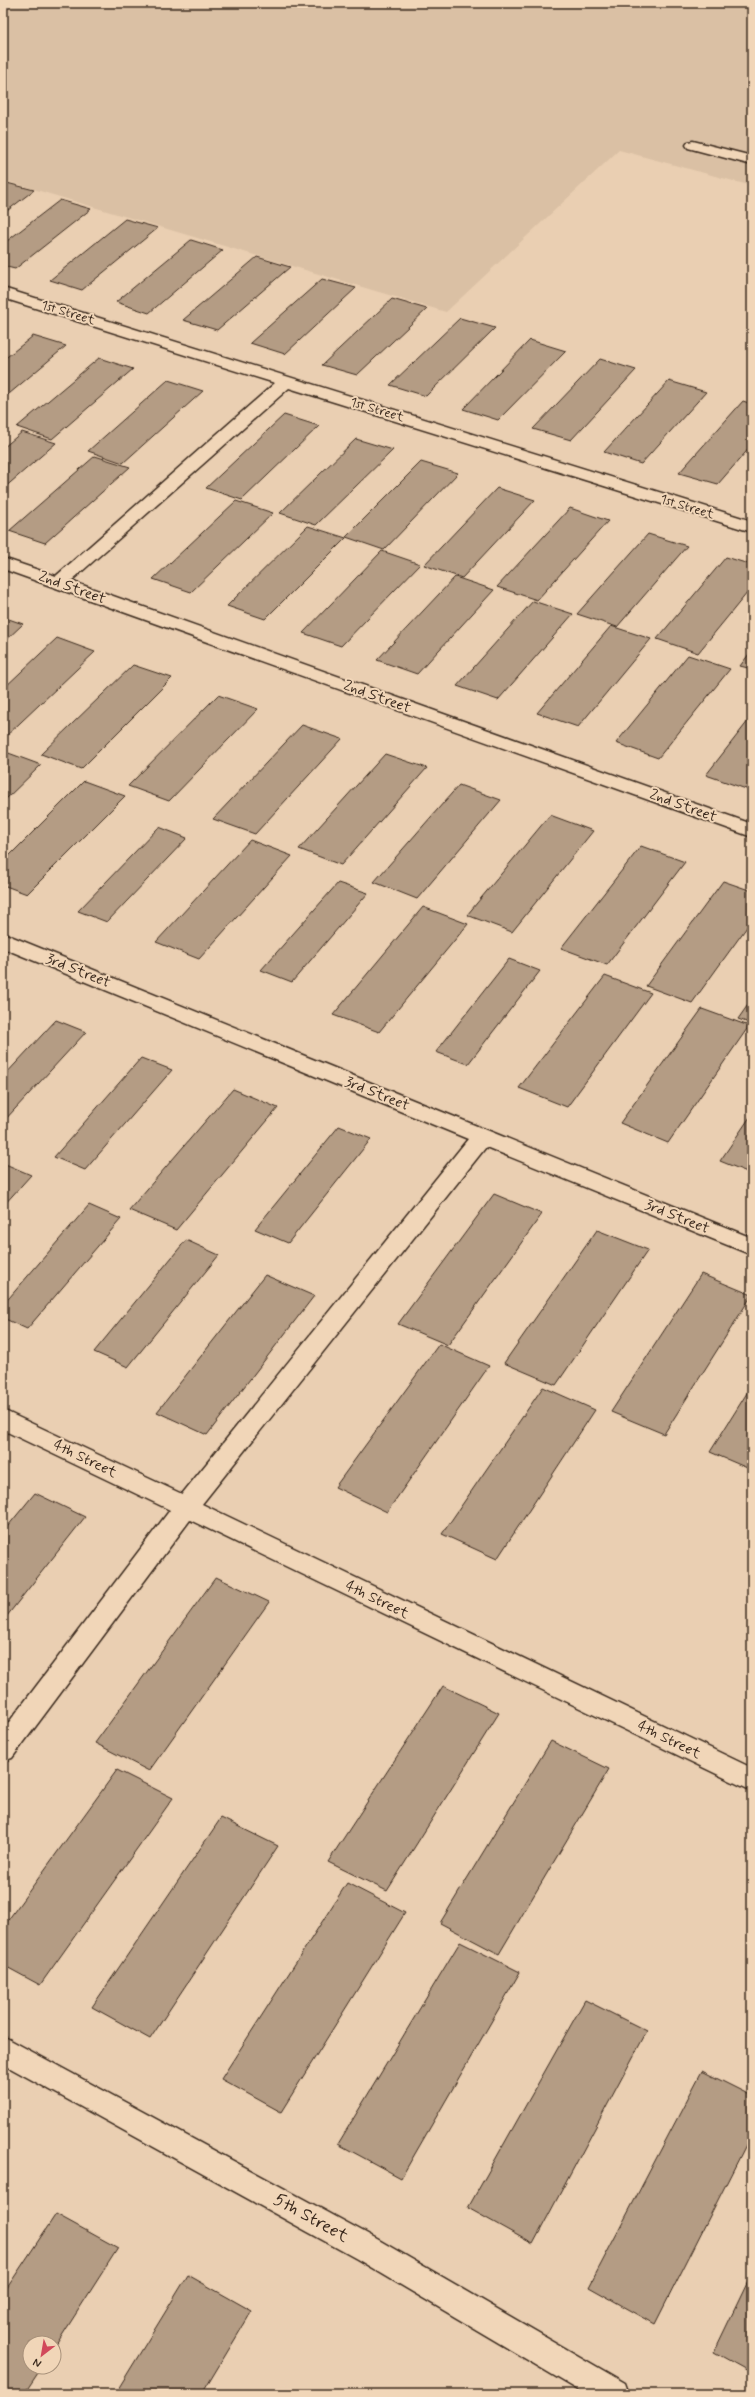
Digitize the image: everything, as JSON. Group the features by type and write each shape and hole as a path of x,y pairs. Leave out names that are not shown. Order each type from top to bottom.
{"lane":[{"path":"693,145 752,161"},
{"name":"1st Street","path":"3,293 752,527"},
{"path":"60,583 286,382"},
{"name":"2nd Street","path":"3,563 752,831"},
{"name":"3rd Street","path":"3,940 752,1247"},
{"path":"3,1750 185,1508 482,1137"},
{"name":"4th Street","path":"3,1419 752,1780"},
{"name":"5th Street","path":"3,2050 367,2249 614,2394"}],"shaded area":[{"path":"3,3 752,3 752,186 619,150 446,312 3,180"}],"building":[{"path":"3,182 34,190 3,214"},
{"path":"60,200 91,209 15,269 3,266 3,244"},
{"path":"125,219 158,228 82,290 50,280"},
{"path":"191,240 223,250 149,313 116,302"},
{"path":"257,257 290,267 217,330 183,320"},
{"path":"322,279 356,288 285,354 250,343"},
{"path":"392,299 427,309 357,375 322,365"},
{"path":"460,318 495,328 426,396 390,385"},
{"path":"33,336 66,346 3,399 3,360"},
{"path":"530,340 566,351 498,420 463,409"},
{"path":"99,358 133,369 52,439 17,427"},
{"path":"600,359 636,370 571,440 533,429"},
{"path":"168,380 203,391 123,463 88,451"},
{"path":"669,381 706,392 641,464 604,452"},
{"path":"743,401 752,404 752,445 718,484 679,473"},
{"path":"284,415 319,426 242,500 206,488"},
{"path":"22,432 56,443 3,489 3,448"},
{"path":"356,439 393,450 316,525 280,513"},
{"path":"95,456 130,467 45,543 9,531"},
{"path":"421,462 458,473 384,550 346,537"},
{"path":"497,488 535,500 462,578 424,565"},
{"path":"236,501 273,513 191,592 153,579"},
{"path":"570,508 608,521 537,600 497,587"},
{"path":"308,526 346,538 265,619 227,606"},
{"path":"648,534 687,546 617,627 577,614"},
{"path":"382,551 420,564 341,646 303,633"},
{"path":"726,557 752,565 752,587 698,653 657,639"},
{"path":"455,577 494,590 417,674 377,660"},
{"path":"533,601 573,614 498,700 457,686"},
{"path":"3,617 23,624 3,643"},
{"path":"611,626 651,639 578,727 537,713"},
{"path":"57,638 95,652 3,739 3,689"},
{"path":"752,650 752,669 740,666"},
{"path":"688,655 730,669 658,758 616,743"},
{"path":"133,665 172,678 81,769 41,754"},
{"path":"218,695 258,709 169,801 128,786"},
{"path":"752,716 752,786 749,790 706,775"},
{"path":"302,725 342,739 255,834 213,819"},
{"path":"3,751 41,765 3,802"},
{"path":"385,754 427,768 341,865 299,849"},
{"path":"84,781 125,796 27,894 3,885 3,862"},
{"path":"459,785 501,800 417,899 374,882"},
{"path":"550,815 593,831 512,932 467,915"},
{"path":"159,827 187,838 107,922 78,911"},
{"path":"250,840 292,856 199,959 156,942"},
{"path":"641,846 685,862 607,965 561,948"},
{"path":"723,881 752,891 752,920 692,1003 646,986"},
{"path":"338,883 368,893 292,982 261,970"},
{"path":"423,907 468,924 379,1032 333,1015"},
{"path":"509,959 540,971 468,1064 436,1052"},
{"path":"605,976 651,993 567,1107 519,1088"},
{"path":"752,999 752,1024 738,1019"},
{"path":"702,1009 749,1026 668,1143 620,1123"},
{"path":"56,1020 86,1032 3,1122 3,1077"},
{"path":"141,1058 172,1070 85,1170 54,1157"},
{"path":"233,1089 278,1108 176,1230 129,1210"},
{"path":"752,1114 752,1174 720,1161"},
{"path":"339,1126 371,1139 288,1243 255,1229"},
{"path":"3,1163 31,1175 3,1206"},
{"path":"494,1194 542,1214 448,1345 398,1324"},
{"path":"89,1205 121,1219 27,1329 3,1318 3,1305"},
{"path":"597,1230 648,1250 556,1385 504,1363"},
{"path":"186,1240 219,1255 128,1367 94,1352"},
{"path":"701,1274 752,1295 664,1434 611,1412"},
{"path":"265,1275 314,1296 207,1435 157,1412"},
{"path":"439,1344 489,1366 387,1512 335,1487"},
{"path":"752,1385 752,1470 710,1452"},
{"path":"543,1387 595,1410 497,1559 442,1534"},
{"path":"35,1493 85,1517 3,1621 3,1532"},
{"path":"216,1577 269,1602 149,1771 95,1743"},
{"path":"443,1686 499,1713 387,1891 328,1862"},
{"path":"551,1741 609,1769 499,1954 440,1923"},
{"path":"117,1770 173,1798 40,1985 3,1965 3,1927"},
{"path":"221,1818 278,1846 150,2039 92,2007"},
{"path":"347,1883 405,1913 281,2112 221,2079"},
{"path":"460,1942 520,1972 401,2178 338,2144"},
{"path":"585,2000 647,2031 533,2244 468,2208"},
{"path":"702,2071 752,2096 752,2133 655,2324 589,2287"},
{"path":"56,2214 118,2248 62,2336 22,2335 22,2375 37,2375 24,2394 3,2394 3,2294"},
{"path":"752,2273 752,2373 714,2352"},
{"path":"188,2275 252,2311 202,2394 115,2394"}]}
